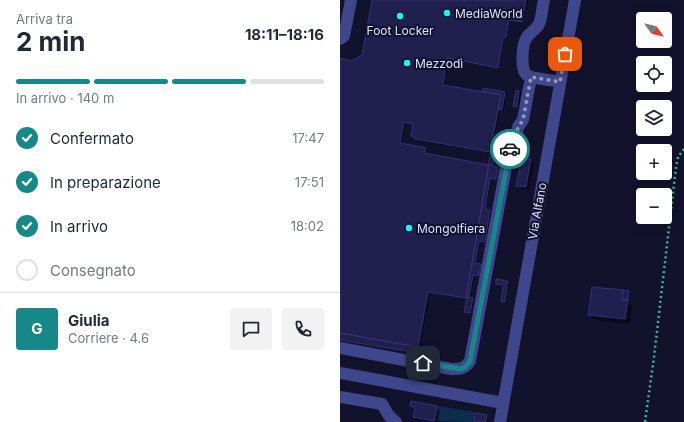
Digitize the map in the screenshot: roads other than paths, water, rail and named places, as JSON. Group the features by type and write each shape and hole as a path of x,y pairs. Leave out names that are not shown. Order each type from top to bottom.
{"street":[{"path":"340,39 344,36 351,0"},
{"path":"544,0 540,23 525,39 523,70 526,75 531,77 560,82"},
{"name":"Via Alfano","path":"500,422 575,0"},
{"path":"340,348 461,369 470,361 510,146 516,136 518,127 523,120 531,77"},
{"path":"340,373 503,403"},
{"path":"340,397 382,404 389,416 396,422"}],"water":[{"path":"437,406 475,412 473,422 434,421"}],"place":[{"name":"MediaWorld","path":"447,13"},
{"name":"Foot Locker","path":"400,16"},
{"name":"Mezzodì","path":"407,63"},
{"name":"Mongolfiera","path":"409,228"}]}
